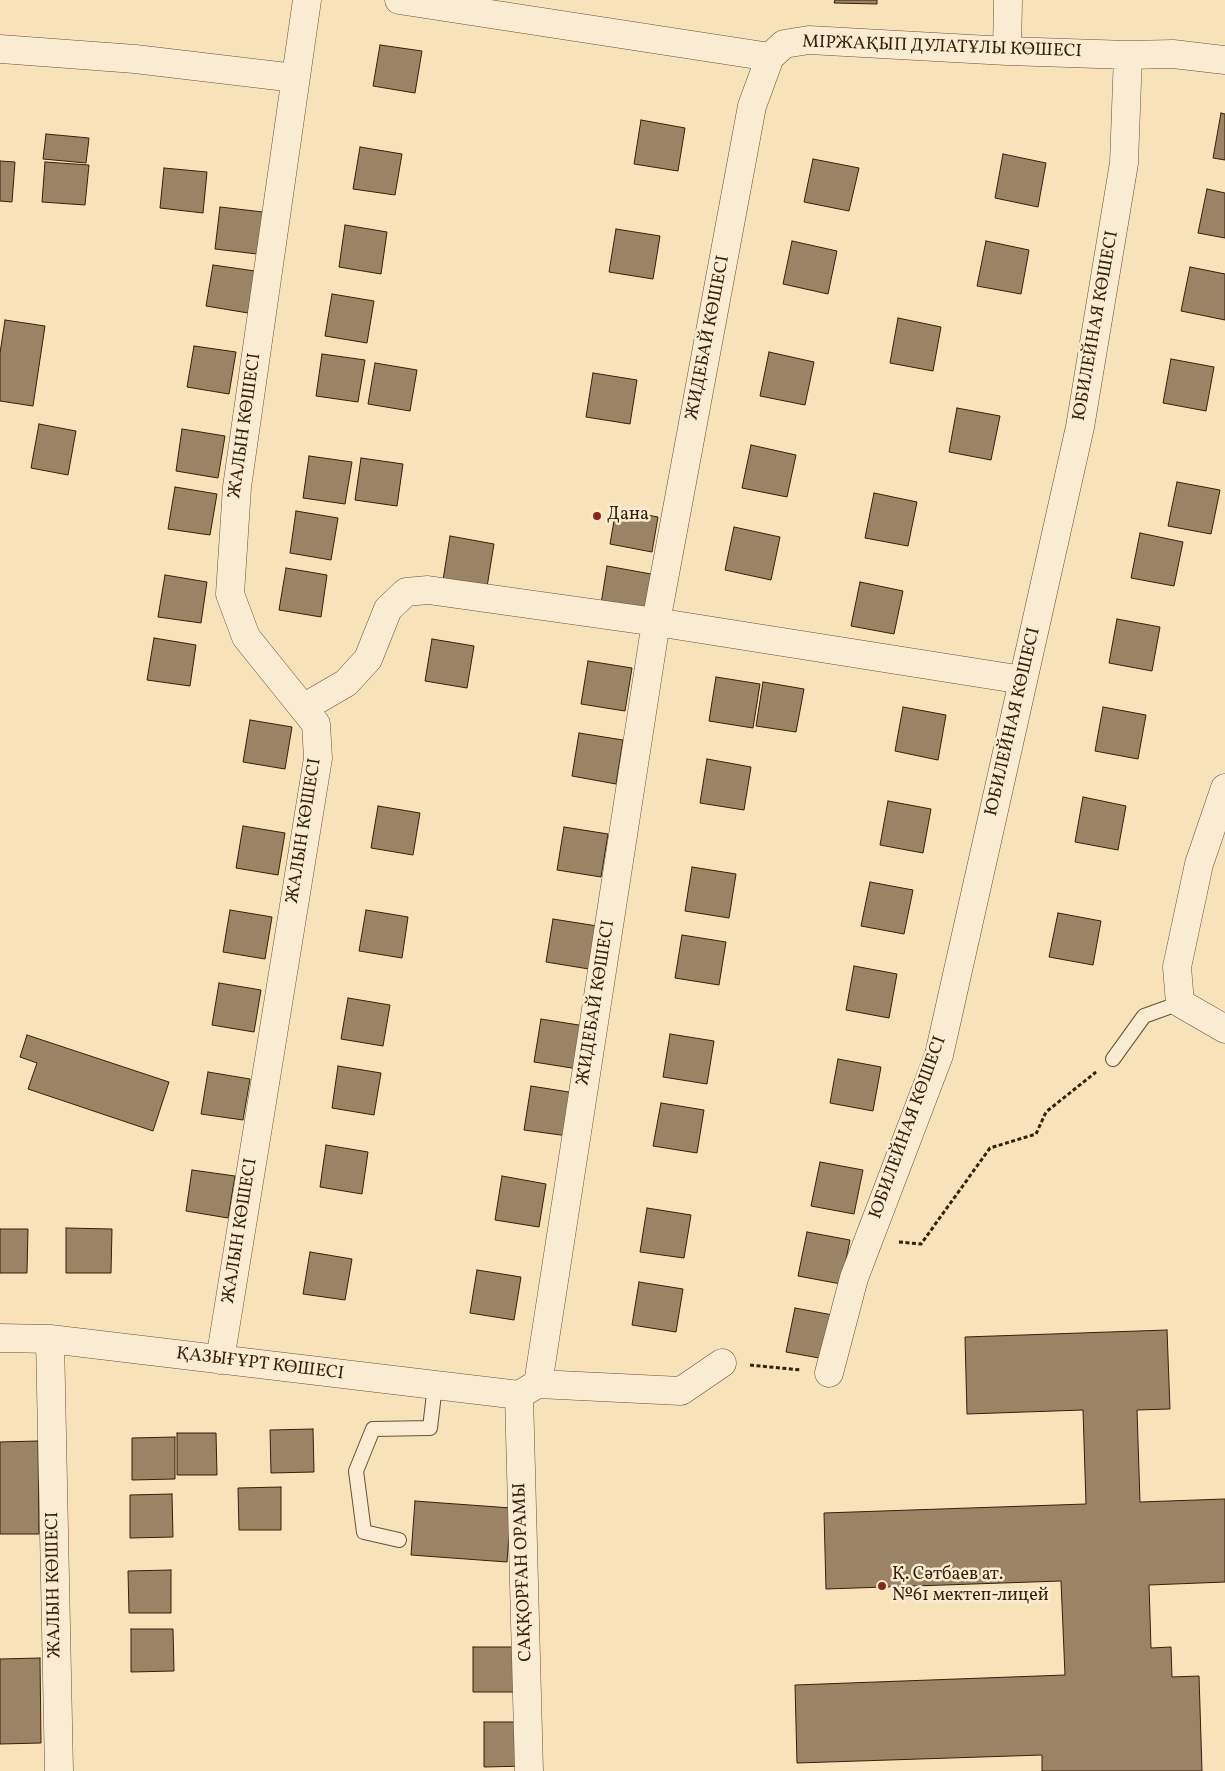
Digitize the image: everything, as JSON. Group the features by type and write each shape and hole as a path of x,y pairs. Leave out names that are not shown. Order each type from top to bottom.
{"street":[{"name":"ЖАЛЫН КӨШЕСІ","path":"220,1360 318,758 316,724 246,638 230,594 237,487 307,0"},
{"path":"399,0 770,57"},
{"path":"1008,0 1008,51"},
{"name":"МІРЖАҚЫП ДУЛАТҰЛЫ КӨШЕСІ","path":"770,57 784,44 809,40 1008,51 1128,55 1173,54 1225,60"},
{"path":"0,49 135,58 295,78"},
{"name":"ЮБИЛЕЙНАЯ КӨШЕСІ","path":"829,1373 854,1278 940,1055 1083,408 1124,163 1128,55"},
{"name":"ЖИДЕБАЙ КӨШЕСІ","path":"528,1390 656,622 752,106 770,57"},
{"path":"303,708 346,683 363,665 368,659 388,609 406,592 428,590 656,622 1023,680"},
{"path":"1225,788 1199,864 1177,967 1180,1003 1225,1029"},
{"name":"ҚАЗЫҒҰРТ КӨШЕСІ","path":"0,1338 50,1339 435,1385 528,1390 681,1391 722,1362"},
{"name":"ЖАЛЫН КӨШЕСІ","path":"50,1339 58,1771"},
{"name":"САҚҚОРҒАН ОРАМЫ","path":"528,1390 529,1771"}],"lane":[{"path":"1113,1059 1144,1016 1180,1003"},
{"path":"399,1540 364,1532 356,1471 373,1430 430,1428 435,1385"}],"path":[{"path":"868,1241 920,1244 990,1148 1036,1134 1046,1112 1113,1059"},
{"path":"722,1362 829,1373"}],"building":[{"path":"835,0 877,0 877,4 834,3"},
{"path":"380,45 422,51 415,93 373,86"},
{"path":"1221,113 1225,114 1225,160 1213,158"},
{"path":"641,120 685,128 678,171 634,164"},
{"path":"46,134 89,138 86,163 43,159"},
{"path":"360,147 402,154 395,195 353,189"},
{"path":"1003,154 1046,163 1038,207 995,198"},
{"path":"813,159 859,168 849,211 804,202"},
{"path":"0,161 15,162 12,202 0,201"},
{"path":"45,162 89,165 85,205 42,202"},
{"path":"164,168 207,172 203,213 160,208"},
{"path":"1207,189 1225,193 1225,238 1198,233"},
{"path":"220,207 263,212 257,254 215,249"},
{"path":"345,225 387,232 381,274 339,267"},
{"path":"616,229 660,236 653,279 609,272"},
{"path":"792,241 837,251 828,294 783,284"},
{"path":"986,241 1029,250 1021,294 977,286"},
{"path":"213,265 255,271 248,313 206,306"},
{"path":"1190,267 1225,274 1225,320 1181,311"},
{"path":"332,294 374,301 367,343 325,336"},
{"path":"898,318 941,327 933,371 890,363"},
{"path":"5,320 45,326 33,406 0,401 0,353"},
{"path":"194,346 236,352 229,394 187,387"},
{"path":"769,352 814,362 805,405 760,396"},
{"path":"322,354 365,360 358,402 316,396"},
{"path":"1171,359 1214,367 1206,411 1163,403"},
{"path":"375,363 417,370 410,411 368,404"},
{"path":"593,373 637,380 630,424 586,417"},
{"path":"957,408 1000,416 991,460 949,452"},
{"path":"39,424 76,431 68,475 31,468"},
{"path":"182,429 225,436 218,478 176,471"},
{"path":"751,445 796,455 787,497 742,488"},
{"path":"309,456 352,462 345,504 303,498"},
{"path":"361,458 403,464 397,506 355,500"},
{"path":"1177,482 1220,490 1211,534 1168,526"},
{"path":"175,487 217,494 210,535 168,529"},
{"path":"874,493 917,502 908,546 865,538"},
{"path":"616,509 658,517 652,552 610,544"},
{"path":"296,511 338,518 331,560 290,553"},
{"path":"734,527 780,537 771,580 725,570"},
{"path":"1140,533 1183,542 1174,586 1131,578"},
{"path":"450,536 494,544 487,587 443,580"},
{"path":"607,566 651,574 644,617 600,610"},
{"path":"286,568 327,575 321,617 279,610"},
{"path":"165,575 207,582 201,623 158,617"},
{"path":"860,582 903,591 894,634 851,626"},
{"path":"1117,619 1160,627 1152,671 1109,663"},
{"path":"154,638 196,645 190,686 147,680"},
{"path":"432,639 474,646 467,688 425,681"},
{"path":"588,661 632,668 625,711 581,704"},
{"path":"716,677 760,684 753,728 709,721"},
{"path":"763,682 804,689 796,732 756,726"},
{"path":"903,707 946,715 938,760 895,751"},
{"path":"1103,707 1146,715 1138,759 1095,751"},
{"path":"250,720 292,727 285,769 243,762"},
{"path":"579,733 623,740 616,784 572,776"},
{"path":"707,759 751,767 744,810 700,803"},
{"path":"1083,797 1126,806 1118,850 1075,842"},
{"path":"888,801 931,809 923,853 880,845"},
{"path":"378,806 420,813 413,855 371,848"},
{"path":"243,826 285,833 278,875 236,868"},
{"path":"564,827 608,834 601,877 557,870"},
{"path":"692,867 736,874 729,918 685,911"},
{"path":"870,882 913,890 904,934 861,926"},
{"path":"230,910 272,917 265,959 223,952"},
{"path":"366,910 408,917 402,958 359,951"},
{"path":"1058,913 1101,921 1093,965 1049,957"},
{"path":"553,919 597,926 589,969 546,962"},
{"path":"682,935 726,942 719,985 675,978"},
{"path":"854,966 897,974 889,1018 846,1010"},
{"path":"219,983 261,990 254,1032 212,1025"},
{"path":"348,998 390,1005 383,1046 341,1039"},
{"path":"541,1019 585,1026 578,1069 534,1062"},
{"path":"670,1034 714,1041 707,1084 663,1077"},
{"path":"27,1035 169,1082 153,1131 28,1089 37,1063 20,1057"},
{"path":"838,1059 881,1067 873,1111 830,1103"},
{"path":"338,1066 381,1073 374,1115 332,1108"},
{"path":"208,1072 250,1079 243,1120 201,1114"},
{"path":"531,1086 575,1093 568,1136 524,1130"},
{"path":"661,1103 704,1110 697,1153 653,1146"},
{"path":"326,1145 368,1152 362,1194 320,1187"},
{"path":"820,1162 863,1170 854,1214 811,1206"},
{"path":"192,1170 235,1176 228,1218 186,1211"},
{"path":"502,1176 546,1184 539,1227 495,1220"},
{"path":"647,1208 691,1215 684,1258 640,1252"},
{"path":"66,1228 112,1229 111,1273 66,1273"},
{"path":"0,1229 28,1229 27,1273 0,1273"},
{"path":"807,1232 850,1240 841,1284 798,1276"},
{"path":"310,1252 352,1259 345,1300 303,1294"},
{"path":"477,1270 521,1277 514,1320 470,1313"},
{"path":"639,1282 683,1289 676,1332 632,1325"},
{"path":"795,1308 838,1316 830,1360 786,1352"},
{"path":"1167,1330 1170,1409 1137,1410 1140,1502 1225,1499 1225,1582 1149,1585 1151,1648 1171,1647 1172,1677 1199,1676 1202,1771 1042,1771 1042,1755 797,1763 795,1685 1065,1675 1061,1581 826,1589 824,1513 1086,1504 1083,1410 967,1414 965,1337"},
{"path":"313,1429 314,1472 271,1473 270,1430"},
{"path":"177,1433 216,1433 217,1475 177,1475"},
{"path":"175,1437 175,1479 132,1480 132,1438"},
{"path":"38,1441 39,1534 0,1534 0,1442"},
{"path":"281,1487 281,1530 239,1530 238,1488"},
{"path":"172,1494 173,1537 130,1538 130,1495"},
{"path":"415,1501 511,1508 507,1562 411,1555"},
{"path":"171,1570 171,1613 129,1613 128,1571"},
{"path":"131,1629 173,1629 174,1671 131,1672"},
{"path":"473,1647 516,1647 516,1692 473,1692"},
{"path":"40,1658 41,1743 0,1744 0,1659"},
{"path":"484,1722 527,1722 527,1766 484,1767"}],"place":[{"name":"Дана","path":"597,516"},
{"name":"Қ. Сәтбаев ат. №61 мектеп-лицей","path":"882,1586"}]}
